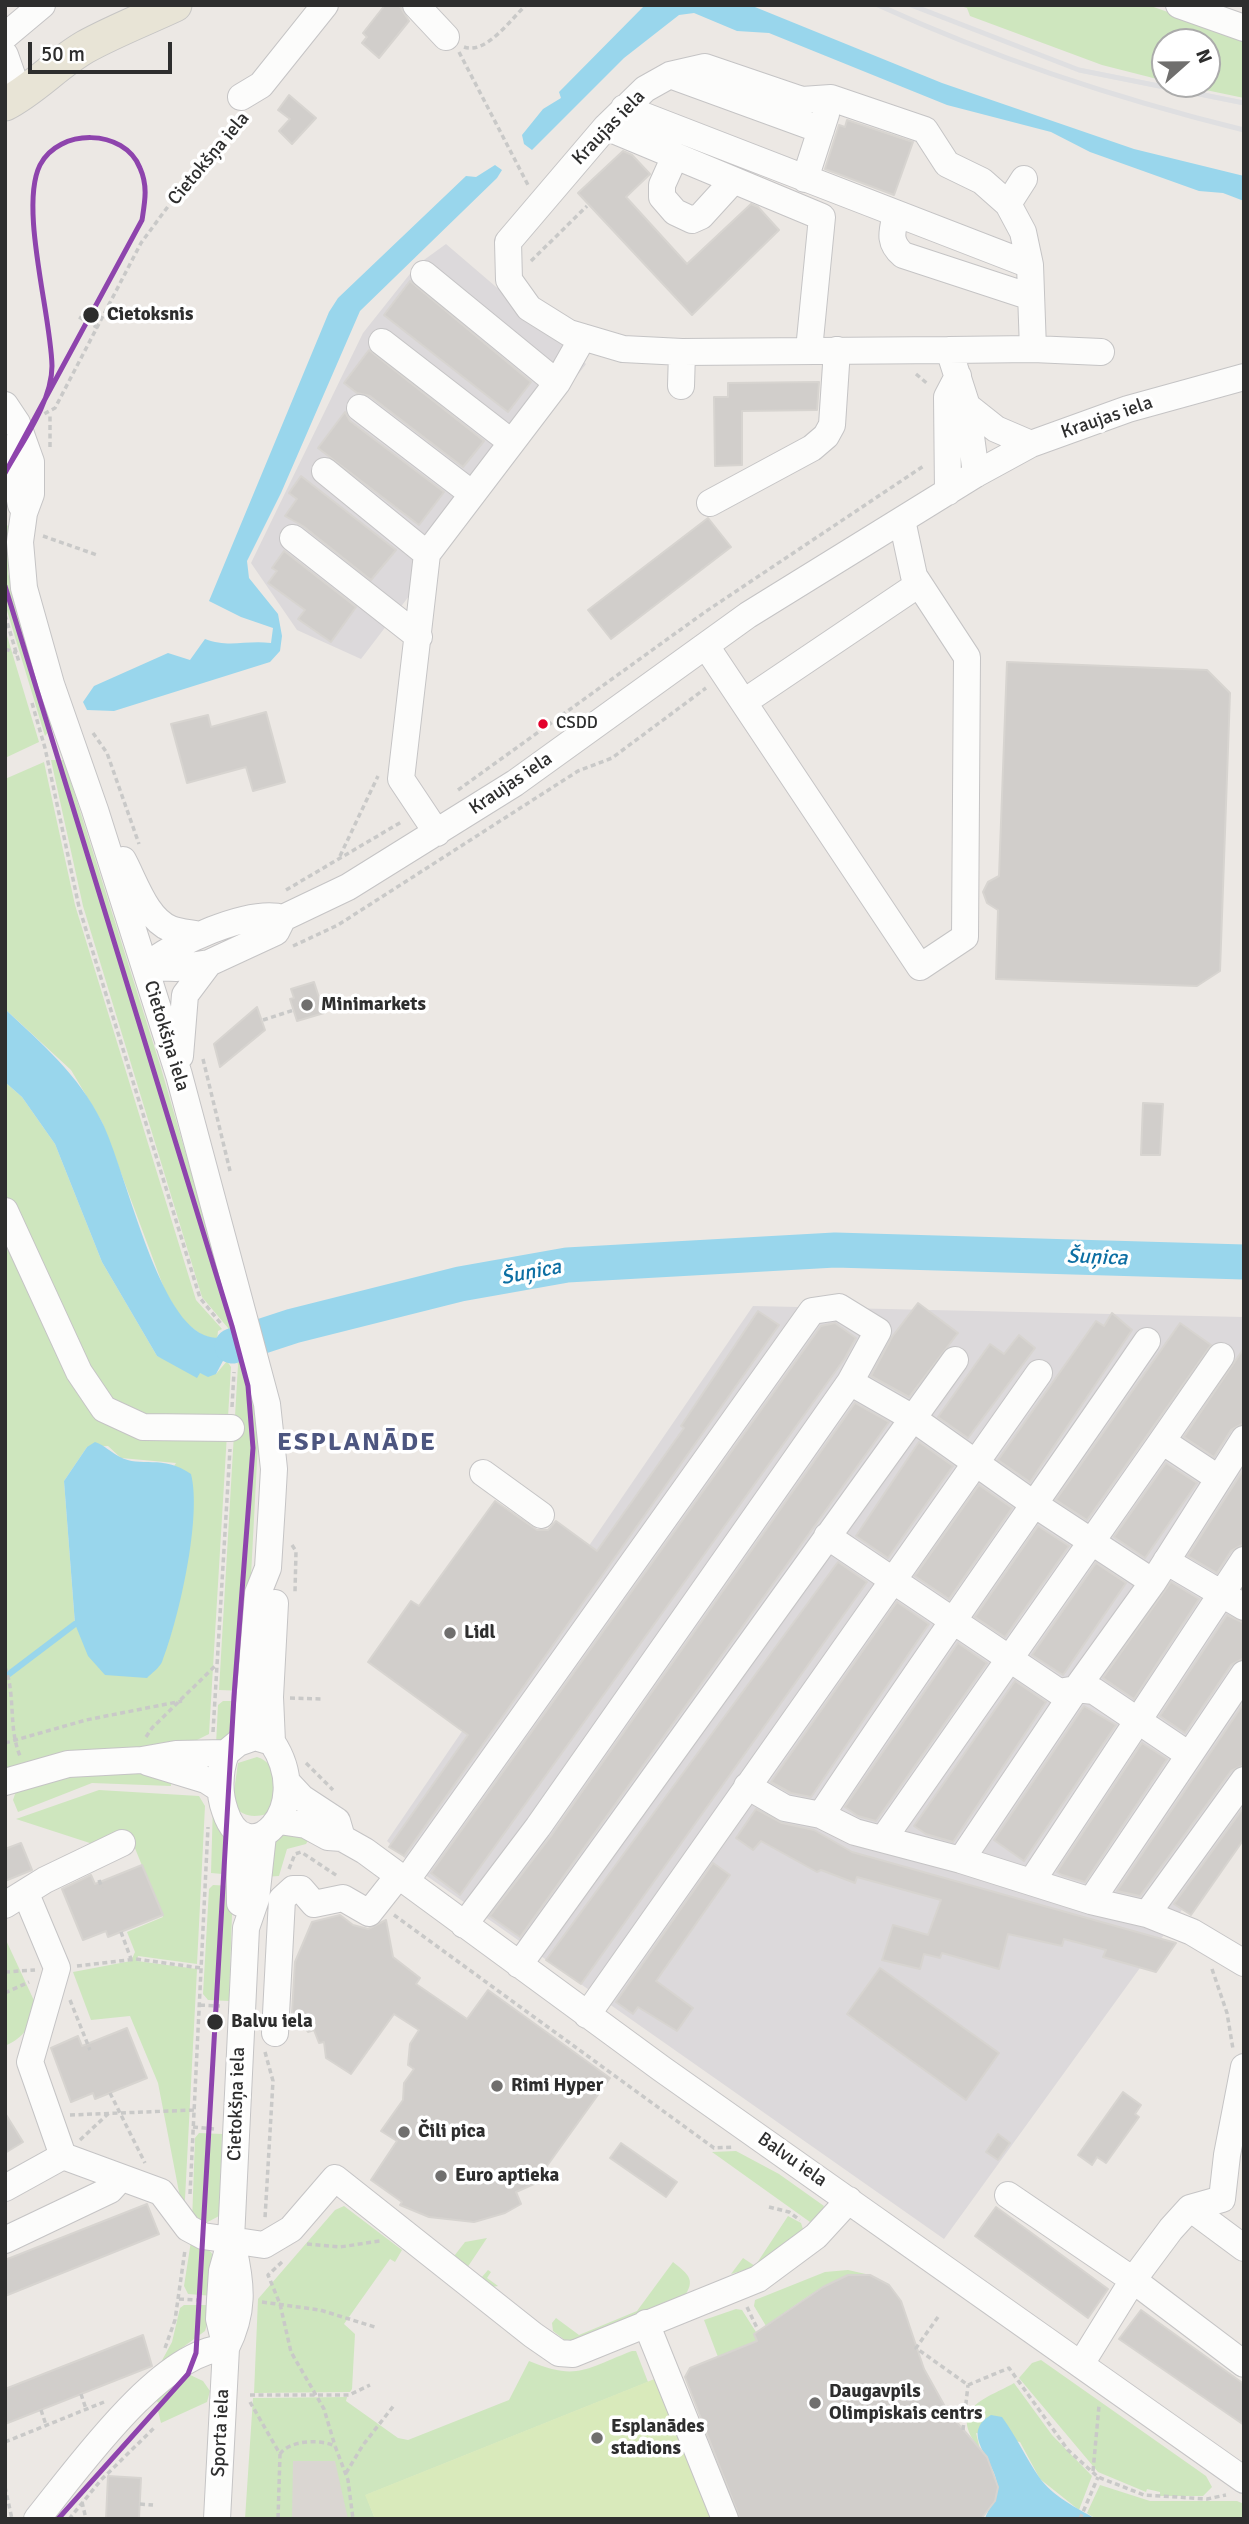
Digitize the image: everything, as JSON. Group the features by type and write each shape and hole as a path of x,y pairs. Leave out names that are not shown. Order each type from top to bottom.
{"main road":[{"path":"9,89 45,73 86,46 175,5"}],"street":[{"path":"5,36 42,5"},
{"name":"Cietokšņa iela","path":"246,103 325,5"},
{"path":"416,5 449,40"},
{"path":"1184,6 1244,28"},
{"name":"Kraujas iela","path":"705,67 802,100 831,98 925,130 947,164 982,181 1008,204 1023,232 1030,265 1033,349 682,352 623,349 569,333 529,308 509,280 508,242 537,204 624,108 645,89 670,75 705,67"},
{"path":"670,75 821,130"},
{"path":"805,179 831,98"},
{"path":"624,108 1030,265"},
{"path":"606,127 732,182 822,217"},
{"path":"675,156 662,185 662,197 676,212 692,220 701,216 732,182"},
{"path":"1008,204 1024,178"},
{"path":"810,350 822,217 850,196"},
{"path":"896,214 891,239 904,255 1031,297"},
{"path":"424,274 557,383"},
{"path":"431,823 401,779 419,637 426,554 557,383 583,337"},
{"path":"382,342 511,442"},
{"path":"1033,349 1101,352"},
{"path":"710,503 812,448 826,436 832,425 837,350"},
{"path":"948,350 967,406 975,474"},
{"path":"681,386 682,352"},
{"path":"948,492 947,397 958,376"},
{"name":"Kraujas iela","path":"145,967 163,950 199,935 269,914 281,906 348,887 431,823 515,783 748,615 975,474 1031,444 1128,410 1244,377"},
{"name":"Cietokšņa iela","path":"16,405 17,423 32,462 31,494 24,513 20,542 24,588 51,684 95,810 179,1075 245,1363 267,1404 274,1469 268,1567 276,1594 270,1697 239,1744"},
{"path":"967,406 996,429 1031,444"},
{"path":"360,408 471,493"},
{"name":"Cietokšņa iela","path":"5,448 24,513"},
{"path":"324,471 426,554"},
{"path":"706,646 920,967 965,937 967,657 915,576 902,520"},
{"path":"293,538 419,637"},
{"path":"744,702 919,584"},
{"path":"95,810 154,916 172,929 199,935"},
{"name":"Kraujas iela","path":"145,967 177,968 209,963 276,932 281,906"},
{"path":"179,1075 185,995 209,963"},
{"path":"5,1211 79,1371 104,1409 143,1427 231,1428"},
{"path":"269,2038 282,1899 293,1889 302,1889 314,1904 343,1898 369,1913 403,1878 812,1311 839,1307 878,1331 850,1382 538,1827 464,1925"},
{"path":"821,1815 951,1620 1035,1505 1147,1340"},
{"path":"884,1838 1093,1542 1220,1356"},
{"path":"519,1965 911,1417 955,1360"},
{"path":"587,2015 1039,1373"},
{"path":"850,1382 911,1417 1035,1505 1093,1542 1159,1572 1221,1594 1244,1607"},
{"path":"961,1860 1076,1689 1159,1572 1244,1439"},
{"path":"1162,1441 1218,1478"},
{"path":"483,1473 541,1515"},
{"path":"827,1536 1059,1692 1076,1689 1094,1691 1189,1755"},
{"path":"1032,1881 1244,1560"},
{"path":"1091,1901 1244,1674"},
{"path":"5,1802 12,1780 68,1763 142,1760 239,1744 283,1762 288,1783 286,1803 260,1830 226,1816 220,1789 239,1744"},
{"path":"142,1760 206,1780 220,1789"},
{"path":"1147,1914 1244,1780"},
{"name":"Balvu iela","path":"288,1783 302,1798 337,1821 342,1838"},
{"path":"747,1786 785,1808 821,1815 855,1832 961,1860 1091,1901 1147,1914 1201,1937 1244,1963"},
{"name":"Balvu iela","path":"260,1830 306,1825 327,1837 342,1838 403,1878 587,2015 1081,2364 1239,2487"},
{"name":"Cietokšņa iela","path":"226,2348 238,2323 240,2302 239,2273 232,2239 246,1928 256,1899 260,1830"},
{"path":"63,2156 30,2062 57,1968 16,1899 44,1880 122,1843"},
{"path":"1081,2364 1133,2280 1190,2208 1222,2199 1239,2058"},
{"path":"5,2188 63,2156 160,2192 188,2228 203,2236 232,2239 274,2252 335,2178 426,2253 559,2353 573,2354 758,2279 816,2236 849,2200"},
{"path":"5,2239 110,2190 121,2178"},
{"path":"1008,2195 1133,2280 1244,2364"},
{"path":"1190,2208 1244,2248"},
{"path":"646,2323 725,2519"},
{"path":"37,2519 115,2424 158,2383 196,2353 226,2348"},
{"name":"Sporta iela","path":"217,2519 226,2348"}],"path":[{"path":"449,40 470,49 485,44 526,5"},
{"path":"449,40 466,62 537,204"},
{"name":"Cietokšņa iela","path":"50,413 98,328 141,243 246,103"},
{"path":"527,268 587,206"},
{"path":"79,317 98,328"},
{"path":"908,350 908,370 933,389"},
{"path":"16,405 44,414 50,413 49,456"},
{"path":"458,790 705,612 857,509 922,470 927,463"},
{"path":"39,548 40,535 97,555"},
{"path":"5,649 16,653"},
{"path":"292,947 338,925 578,771 612,758 712,683"},
{"path":"90,731 99,737 107,753 143,855"},
{"path":"45,748 79,907 200,1298 235,1325"},
{"path":"339,858 378,776"},
{"path":"281,906 339,858 401,821 431,823"},
{"path":"264,1020 294,1010"},
{"path":"201,1051 232,1178"},
{"path":"239,1744 218,1664 231,1428 245,1363"},
{"path":"142,1760 146,1739 152,1728 182,1702 218,1664"},
{"path":"6,1668 11,1681 12,1780"},
{"path":"5,1743 86,1720 182,1702"},
{"path":"188,2228 208,1817"},
{"path":"121,1932 131,1959"},
{"path":"1201,1937 1239,2058"},
{"path":"450,1955 714,2148 737,2147"},
{"path":"5,1972 131,1959 201,1968"},
{"path":"57,1968 90,2050"},
{"path":"199,2004 224,2006 223,2015"},
{"path":"207,2014 208,2005"},
{"path":"269,2038 273,2081 274,2252 268,2275 280,2304 291,2352 331,2424 335,2446 346,2473 353,2519"},
{"path":"110,2093 160,2192"},
{"path":"50,2116 194,2110"},
{"path":"63,2156 110,2112"},
{"path":"201,2127 202,2119"},
{"path":"193,2127 217,2129 217,2119"},
{"path":"769,2207 789,2212 806,2226"},
{"path":"307,2235 298,2244 340,2247 391,2240"},
{"path":"744,2302 757,2328"},
{"path":"253,2303 320,2310 375,2327"},
{"path":"939,2317 916,2348 968,2385"},
{"path":"968,2385 1009,2368 1068,2450 1098,2477 1144,2495 1207,2499 1239,2487"},
{"path":"250,2395 349,2395 370,2385"},
{"path":"964,2430 968,2385"},
{"path":"80,2394 86,2409"},
{"path":"1093,2473 1100,2397"},
{"path":"5,2442 106,2401"},
{"path":"250,2402 280,2454"},
{"path":"346,2473 363,2445 395,2404"},
{"path":"41,2410 46,2425"},
{"path":"69,2519 135,2444 155,2427"},
{"path":"278,2519 280,2454 283,2449 297,2443 329,2443 335,2446"},
{"path":"1080,2519 1098,2477"},
{"path":"6,2489 12,2519"},
{"path":"82,2502 86,2519"},
{"path":"140,2504 153,2505"}],"shaded area":[{"path":"446,244 586,364 361,659 297,630 251,563 363,333 417,265"},
{"path":"753,1306 1244,1317 1244,1824 944,2239 414,1867 387,1841"},
{"path":"293,2461 335,2461 348,2519 292,2519"}],"green space":[{"path":"957,5 1148,5 1213,28 1151,28 1151,77 1102,65 970,16 967,8"},
{"path":"1221,31 1244,39 1244,98 1221,93"},
{"path":"5,522 10,529 8,573 54,726 45,736 5,604"},
{"path":"5,629 39,742 5,758"},
{"path":"51,760 64,760 161,1068 246,1362 256,1407 258,1442 245,1691 219,1690 238,1365 228,1328 202,1297 83,906"},
{"path":"44,762 75,905 196,1300 222,1329 218,1331 217,1340 202,1335 183,1321 165,1291 102,1122 71,1070 5,1009 5,779"},
{"path":"5,1082 22,1097 55,1144 102,1262 157,1356 199,1373 216,1374 227,1361 231,1367 209,1734 197,1740 172,1742 172,1748 87,1750 48,1756 5,1769","holes":["108,1446 121,1458 176,1463 75,1624 64,1481 87,1447"]},
{"path":"223,1701 242,1701 241,1730 216,1745 218,1705"},
{"path":"257,1757 270,1766 275,1790 267,1814 252,1816 240,1812 232,1805 238,1763"},
{"path":"93,1772 171,1775 171,1786 92,1783 18,1812 13,1800 16,1791 53,1777"},
{"path":"99,1790 199,1796 205,1806 197,1964 138,1956 137,1961 197,1969 184,2218 158,2083 130,2016 91,2020 73,1972 131,1961 135,1952 127,1932 163,1917 132,1841 99,1846 16,1819"},
{"path":"213,1804 226,1832 234,1875 211,1873"},
{"path":"281,1833 311,1835 306,1844 287,1849 279,1876 264,1877 270,1844"},
{"path":"213,1885 233,1886 229,2001 208,2000 203,1994 209,1889"},
{"path":"5,1938 37,2007 26,2030 5,2046"},
{"path":"199,2133 222,2134 219,2216 204,2224 192,2222 195,2138"},
{"path":"736,2151 779,2174 824,2206 821,2212 810,2222 712,2152"},
{"path":"344,2206 402,2250 395,2262 390,2259 344,2324 355,2334 352,2389 350,2392 254,2393 258,2299 335,2210"},
{"path":"788,2216 801,2223 803,2229 759,2266 731,2274 743,2258 755,2266"},
{"path":"487,2238 467,2268 481,2278 488,2270 491,2272 487,2278 498,2286 492,2287 451,2260 465,2242"},
{"path":"191,2241 202,2245 213,2255 216,2268 214,2296 188,2294 184,2286"},
{"path":"673,2262 689,2278 689,2286 683,2298 570,2344 553,2331 552,2323 556,2318 579,2335 637,2311"},
{"path":"848,2270 870,2275 841,2280 815,2292 766,2326 754,2306 755,2300 825,2272"},
{"path":"184,2305 213,2305 205,2331 160,2364 172,2342 180,2308"},
{"path":"736,2309 742,2310 756,2332 757,2341 718,2357 704,2320"},
{"path":"636,2351 648,2382 366,2495 375,2519 245,2519 253,2398 347,2397 346,2401 398,2438 408,2440 509,2400 529,2361 559,2370 581,2370"},
{"path":"1041,2360 1206,2476 1212,2487 1203,2496 1160,2496 1160,2492 1147,2489 1146,2492 1098,2472 1019,2378 1032,2363"},
{"path":"188,2374 203,2381 210,2391 207,2402 161,2423 158,2411 160,2404 154,2399"},
{"name":"Esplanādes stadions","path":"662,2376 720,2519 375,2519 365,2495"},
{"path":"1014,2383 1052,2435 1092,2476 1079,2510 1040,2479 1020,2442 976,2433 980,2449 970,2435 967,2423 974,2406"},
{"path":"1100,2485 1150,2501 1237,2501 1244,2504 1244,2519 1096,2519 1087,2513"}],"water":[{"path":"645,5 750,5 942,83 1134,149 1244,176 1244,201 1223,193 1199,191 1090,152 1051,132 947,105 769,33 737,31 694,13 679,15 624,58 532,150 524,144 522,135 543,109 561,98 559,92"},
{"path":"495,165 502,170 497,178 360,311 281,493 247,561 249,578 278,614 282,636 280,651 270,662 114,711 87,710 83,702 94,686 168,653 190,660 205,639 222,643 271,643 273,628 241,617 209,601 329,312 338,298 466,176 476,177"},
{"path":"5,1009 59,1061 82,1089 102,1122 157,1272 171,1300 187,1322 204,1335 221,1338 276,1322 282,1340 224,1359 216,1374 208,1377 200,1373 197,1378 157,1356 102,1262 55,1144 22,1097 5,1082"},
{"path":"95,1442 128,1460 171,1464 191,1474 193,1515 182,1595 162,1662 147,1678 105,1675 88,1656 75,1624 64,1481 87,1447"},
{"path":"991,2415 1002,2417 1044,2484 1065,2501 1096,2519 985,2519 997,2488 996,2478 978,2440 978,2431"}],"pier":[{"path":"267,1321 275,1346 227,1362 220,1335"}],"building":[{"path":"385,5 399,5 409,21 379,58 362,43 367,37 363,33"},
{"path":"289,95 316,118 292,144 279,131 290,119 278,110"},
{"path":"847,120 913,142 894,195 825,169 839,125 845,127"},
{"path":"623,151 632,155 650,174 626,197 687,264 751,204 758,207 779,230 692,315 578,193"},
{"path":"410,281 531,382 508,412 384,315"},
{"path":"369,350 484,441 463,467 370,396 357,393 344,383"},
{"path":"819,382 817,410 742,411 742,465 715,466 714,397 728,397 728,383"},
{"path":"345,412 350,421 444,492 419,525 318,448"},
{"path":"301,476 396,550 371,580 303,526 285,516 297,499 289,493"},
{"path":"708,518 731,547 611,639 588,610"},
{"path":"284,551 356,607 331,642 298,619 305,610 268,583 277,571 272,568"},
{"path":"1007,662 1207,670 1230,693 1220,971 1197,986 996,979 998,910 987,903 983,892 988,882 999,876"},
{"path":"266,712 285,782 253,791 246,767 187,783 171,724 208,715 211,727"},
{"name":"Minimarkets","path":"314,982 324,1013 297,1021 290,999 294,998 291,989"},
{"path":"257,1007 265,1030 220,1067 214,1044"},
{"path":"1143,1103 1163,1104 1160,1155 1141,1155"},
{"path":"918,1303 958,1333 909,1397 871,1376 892,1337"},
{"path":"758,1311 779,1325 404,1856 389,1847 468,1735 368,1662 411,1601 419,1606 495,1501 537,1530 548,1530 556,1521 597,1551 684,1428 681,1426"},
{"path":"1112,1313 1132,1330 1030,1482 998,1460 1096,1321 1104,1326"},
{"path":"835,1323 856,1338 845,1358 460,1895 431,1873 821,1326"},
{"path":"1180,1323 1211,1345 1087,1520 1056,1500"},
{"path":"1019,1335 1035,1348 968,1438 938,1417 990,1344 1004,1354"},
{"path":"1244,1348 1244,1423 1231,1430 1214,1457 1184,1437"},
{"path":"855,1403 889,1422 520,1937 490,1916 551,1836"},
{"path":"919,1442 953,1466 888,1558 856,1536"},
{"path":"1166,1463 1197,1483 1145,1558 1114,1537"},
{"path":"1244,1469 1244,1544 1231,1551 1217,1573 1188,1556"},
{"path":"979,1485 1012,1508 949,1599 915,1576"},
{"path":"1038,1526 1069,1546 1005,1637 975,1617"},
{"path":"838,1562 867,1582 581,1984 546,1960"},
{"path":"1096,1563 1126,1583 1063,1675 1032,1655"},
{"path":"1171,1582 1199,1599 1134,1699 1103,1678"},
{"path":"897,1602 929,1624 811,1797 791,1793 771,1782"},
{"path":"1227,1615 1244,1623 1244,1658 1231,1665 1185,1733 1160,1716"},
{"path":"958,1643 987,1663 876,1821 858,1816 845,1807"},
{"path":"1015,1681 1046,1702 953,1842 926,1834 914,1826"},
{"path":"1244,1703 1244,1765 1231,1771 1140,1896 1117,1891"},
{"path":"1084,1706 1116,1725 1024,1861 994,1840"},
{"path":"1142,1743 1167,1759 1085,1882 1057,1872"},
{"path":"1244,1807 1244,1839 1191,1915 1174,1904"},
{"path":"756,1809 782,1823 814,1830 852,1852 1176,1943 1156,1972 1103,1957 1106,1950 1064,1939 1062,1946 1008,1934 999,1969 942,1953 940,1958 924,1954 920,1969 882,1960 893,1925 928,1935 941,1900 857,1877 855,1883 821,1870 817,1872 761,1841 753,1850 736,1838"},
{"path":"21,1843 32,1870 5,1881 5,1849"},
{"path":"713,1863 730,1875 656,1981 693,2008 677,2031 638,2007 633,2014 616,2002"},
{"path":"142,1865 163,1915 108,1937 106,1931 83,1940 62,1889 91,1875 95,1884"},
{"path":"340,1915 353,1925 368,1929 386,1920 393,1957 420,1978 416,1984 467,2019 488,1990 610,2078 534,2184 516,2192 521,2204 505,2213 474,2222 429,2217 400,2205 402,2202 371,2180 397,2141 381,2131 403,2100 404,2083 414,2069 408,2065 410,2044 419,2030 394,2014 351,2074 326,2058 324,2042 319,2043 314,2030 308,2032 292,2013 295,1962 312,1922"},
{"path":"880,1968 999,2053 966,2100 847,2014"},
{"path":"127,2028 147,2078 95,2099 93,2093 71,2102 51,2048 78,2036 82,2046"},
{"path":"1123,2092 1141,2105 1135,2114 1139,2117 1106,2163 1097,2157 1092,2165 1078,2155"},
{"path":"5,2113 23,2142 5,2153"},
{"path":"998,2134 1010,2143 998,2160 986,2152"},
{"path":"621,2143 677,2182 666,2197 610,2158"},
{"path":"147,2204 159,2234 5,2296 5,2260"},
{"path":"996,2207 1108,2289 1088,2318 975,2236"},
{"name":"Daugavpils Olimpiskais centrs","path":"848,2275 870,2275 889,2285 901,2301 924,2369 948,2412 987,2457 998,2487 995,2501 981,2519 740,2519 685,2377 690,2368 757,2341 754,2334 823,2287"},
{"path":"1141,2310 1244,2384 1244,2425 1119,2339"},
{"path":"143,2335 152,2366 5,2424 5,2389"},
{"path":"108,2476 141,2478 139,2519 106,2519"}],"waterway":[{"name":"Šuņica","path":"232,1346 293,1326 460,1284 567,1265 835,1250 1244,1262"},
{"path":"5,1677 75,1624"}],"railway":[{"path":"878,5 967,43 1058,76 1150,105 1244,130"},
{"path":"911,5 1079,70 1244,103"}],"transit line":[{"path":"5,473 42,408 47,394 51,380 50,344 34,234 34,184 40,165 49,153 61,144 76,139 106,140 120,145 132,155 140,168 145,187 142,220 5,473"},
{"path":"5,586 232,1326 248,1386 253,1448 234,1696 196,2353 188,2374 58,2519"}],"place":[{"name":"Cietoksnis","path":"91,315"},
{"name":"CSDD","path":"543,724"},
{"name":"Minimarkets","path":"307,1005"},
{"name":"Lidl","path":"450,1633"},
{"name":"Balvu iela","path":"215,2022"},
{"name":"Rimi Hyper","path":"497,2086"},
{"name":"Čili pica","path":"404,2132"},
{"name":"Euro aptieka","path":"441,2176"},
{"name":"Daugavpils Olimpiskais centrs","path":"815,2403"},
{"name":"Esplanādes stadions","path":"597,2438"}],"district":[{"name":"ESPLANĀDE","path":"357,1443"}]}
